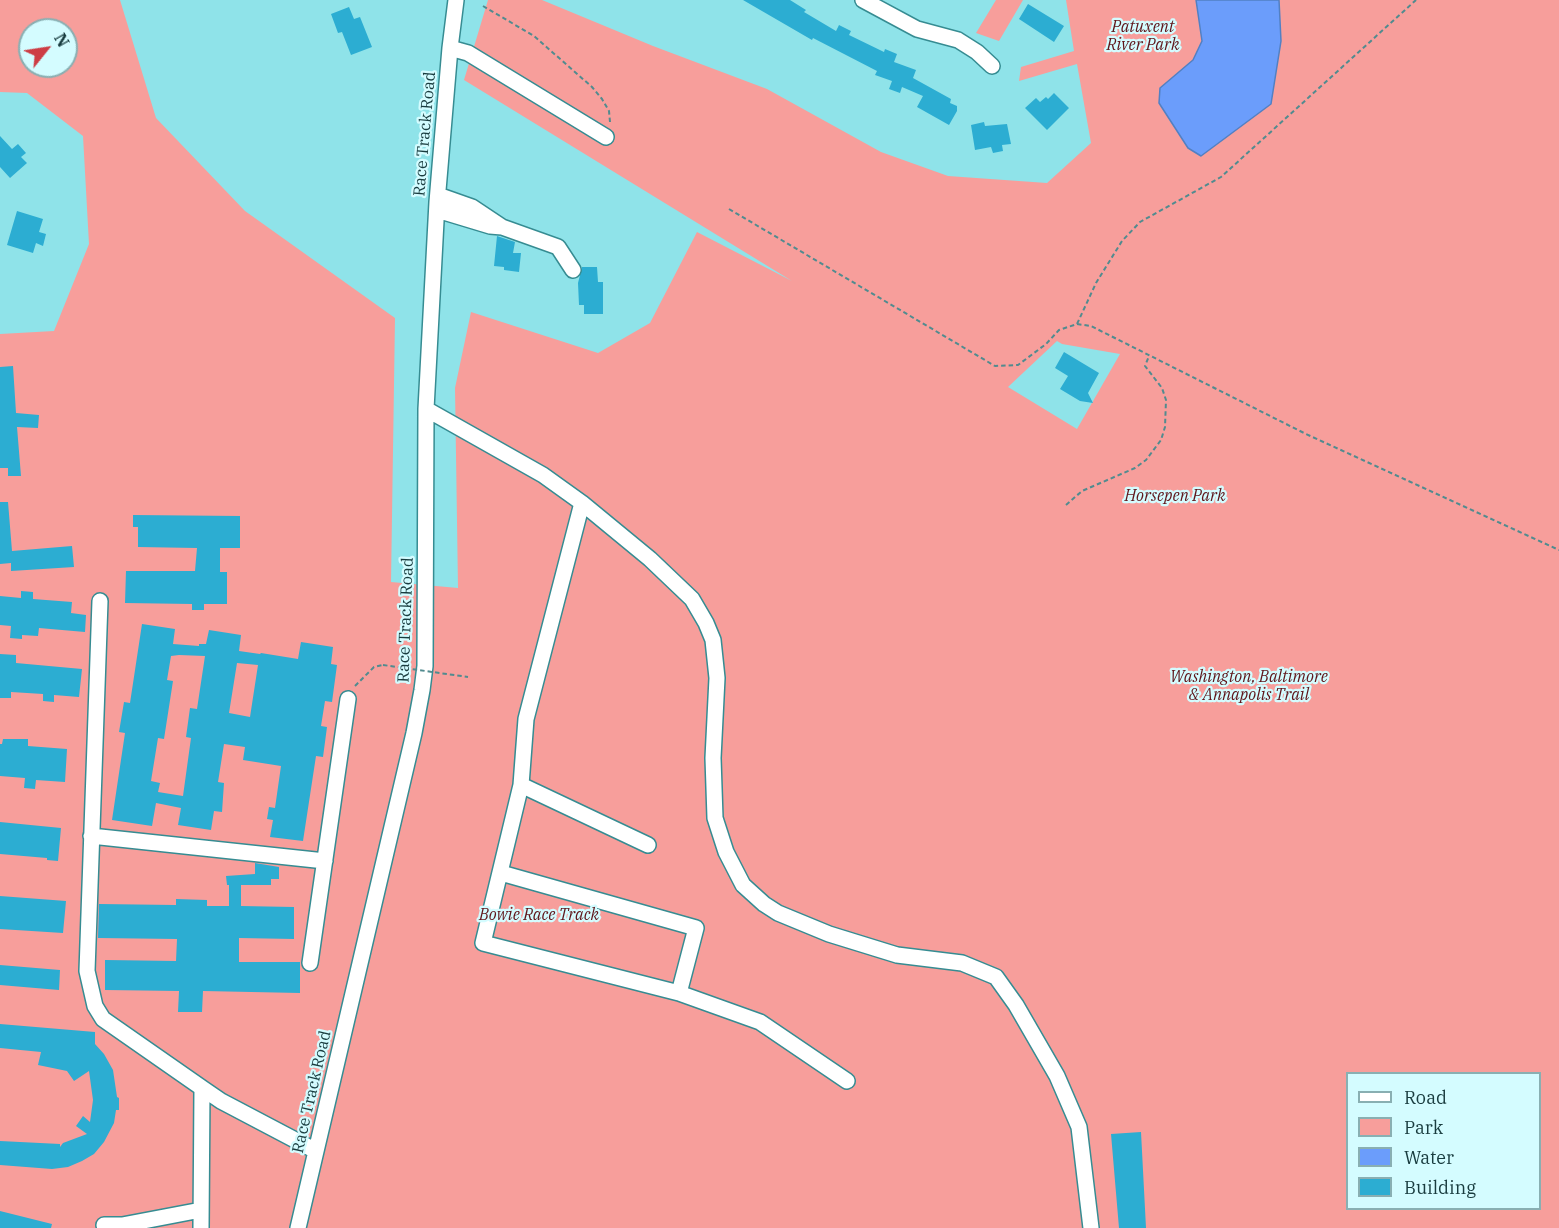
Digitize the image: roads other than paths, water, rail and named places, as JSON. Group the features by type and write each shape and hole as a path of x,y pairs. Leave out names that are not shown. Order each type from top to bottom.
{"street":[{"name":"Race Track Road","path":"298,1228 414,734 422,690 425,666 426,409 430,324 437,203 456,0"},
{"path":"863,0 917,29 958,40 977,52 992,66"},
{"path":"450,48 468,53 606,137"},
{"path":"437,203 490,226 502,227 558,247 573,270"},
{"path":"426,409 543,475 582,503 650,559 692,599 713,640 717,678 713,758 716,818 726,852 743,885 777,914 829,934 897,955 962,963 996,977 1016,1005 1057,1076 1079,1127 1091,1228"},
{"path":"582,503 526,719 521,785 483,943 679,993 760,1022 847,1081"},
{"path":"100,601 87,971 94,1006 103,1019 221,1101 316,1152"},
{"path":"310,963 348,699"},
{"path":"521,785 648,845"},
{"path":"91,836 325,861"},
{"path":"501,873 696,928 679,993"},
{"path":"201,1228 202,1088"},
{"path":"104,1225 201,1210"}],"water":[{"path":"1196,0 1279,0 1281,41 1271,104 1201,156 1188,148 1159,103 1160,88 1193,60 1202,41"}],"park label":[{"name":"Patuxent River Park","path":"1143,36"},
{"name":"Horsepen Park","path":"1175,496"},
{"name":"Washington, Baltimore & Annapolis Trail","path":"1249,686"},
{"name":"Bowie Race Track","path":"539,915"}]}
